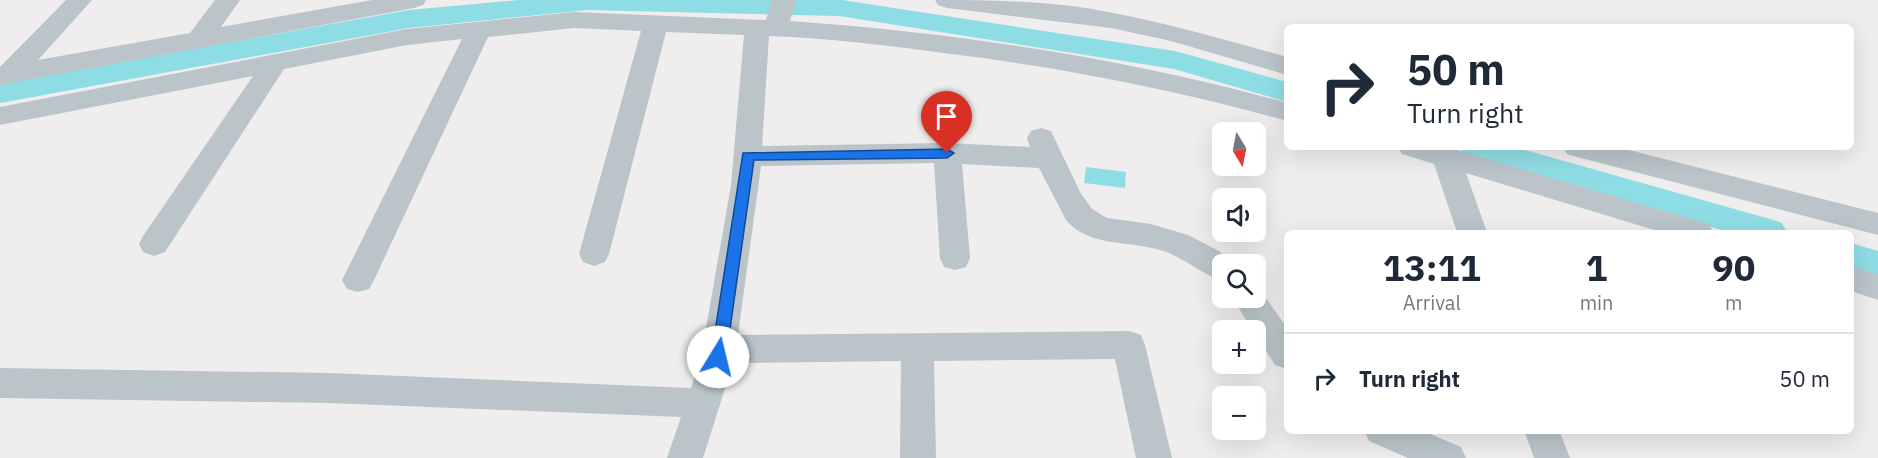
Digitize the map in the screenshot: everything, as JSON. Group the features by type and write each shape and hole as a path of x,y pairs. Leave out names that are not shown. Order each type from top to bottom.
{"street":[{"path":"5,75 80,0"},
{"path":"199,39 228,0"},
{"path":"5,75 199,39 364,4 414,0"},
{"path":"947,0 1110,20 1174,34 1284,65"},
{"path":"685,458 719,348 746,185 748,156 774,19"},
{"path":"0,116 407,37 574,20 656,23 774,19 872,35 1042,57 1205,89 1284,111"},
{"path":"594,254 656,23"},
{"path":"358,280 479,30"},
{"path":"154,244 275,63"},
{"path":"748,156 947,153 1044,148 1080,216 1103,229 1160,237 1198,252 1212,262"},
{"path":"1422,150 1691,230"},
{"path":"1589,150 1878,224"},
{"path":"947,153 955,258"},
{"path":"1446,157 1471,230"},
{"path":"1854,280 1878,287"},
{"path":"1255,308 1284,351"},
{"path":"719,348 1129,345 1154,458"},
{"path":"917,347 918,458"},
{"path":"0,383 329,388 703,403"},
{"path":"1391,434 1448,458"},
{"path":"1542,434 1552,458"}],"water":[{"path":"1086,167 1126,172 1125,188 1084,183"}],"waterway":[{"path":"0,93 409,19 587,2 839,8 1175,60 1284,91"},
{"path":"1485,150 1763,230"},
{"path":"1854,257 1878,264"}],"route":[{"path":"718,357 746,185 748,156 947,153"}]}
